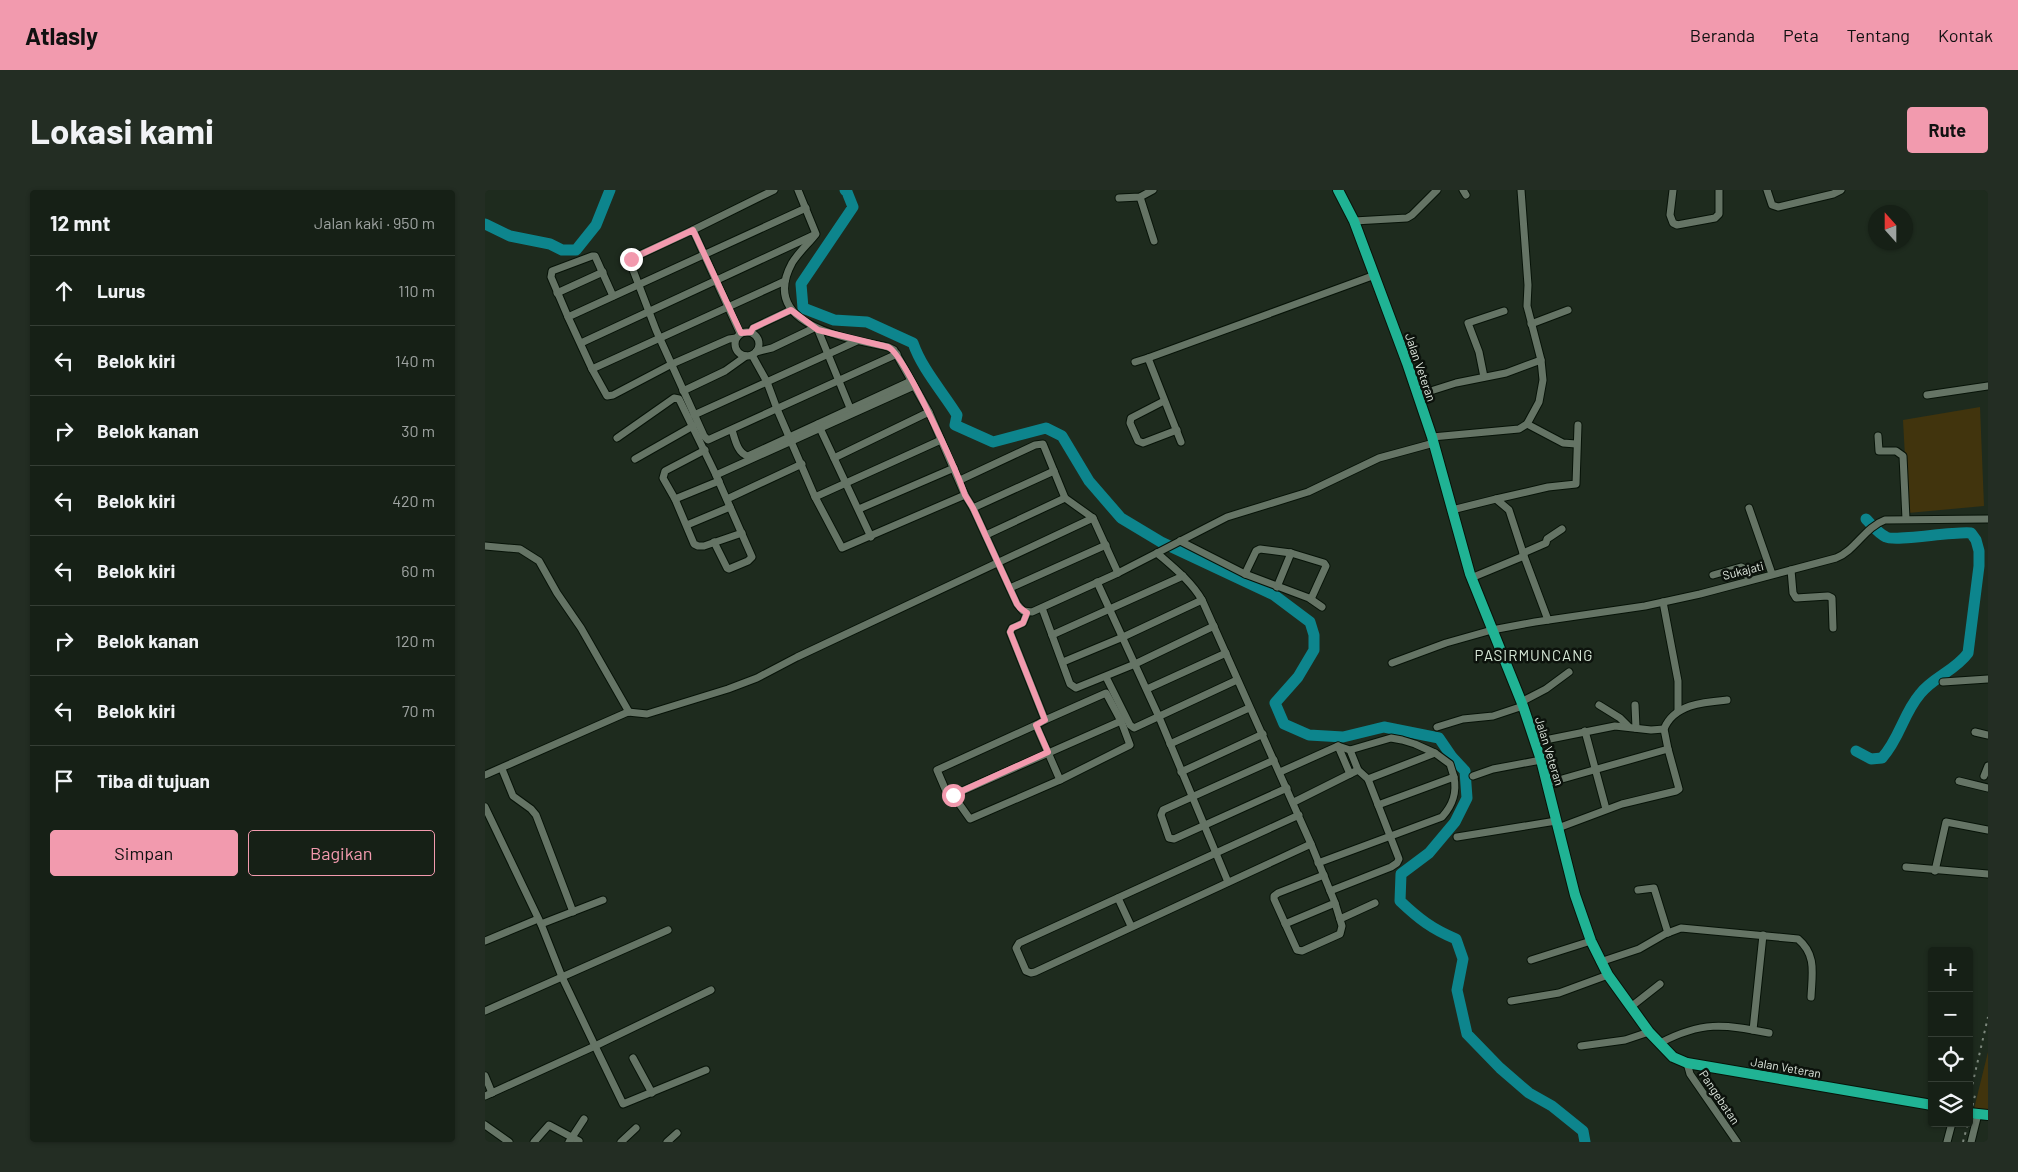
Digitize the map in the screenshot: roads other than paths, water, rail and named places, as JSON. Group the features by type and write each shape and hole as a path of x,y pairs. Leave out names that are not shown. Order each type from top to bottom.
{"highway":[{"name":"Jalan Veteran","path":"1338,190 1354,221 1418,395 1433,440 1471,578 1522,704 1541,760 1575,896 1591,941 1608,975 1649,1032 1673,1057 1687,1063 1928,1105"}],"street":[{"path":"774,190 633,258 631,264 648,312 704,436 708,440 897,354"},
{"path":"798,190 816,234"},
{"path":"1119,198 1141,197 1153,190"},
{"path":"1354,221 1413,216 1437,190"},
{"path":"1045,720 1010,632 1012,628 1023,623 1027,613 1118,573 1227,517 1308,492 1379,458 1433,440 1519,429 1527,424 1541,395 1543,380 1541,360 1527,306 1528,285 1521,190"},
{"path":"1673,190 1670,215 1673,223 1677,225 1715,218 1719,214 1719,190"},
{"path":"1767,190 1772,205 1778,207 1841,190"},
{"path":"1141,197 1153,241"},
{"path":"568,317 806,208"},
{"path":"693,230 729,306 738,335 735,348 739,354 751,354 772,348 816,329"},
{"path":"581,343 816,234"},
{"path":"816,234 792,263 785,281 786,301 791,310 816,329 888,347 897,354 929,412 965,495 973,508 1020,608 1027,613"},
{"path":"613,296 598,259 592,256 553,271 551,277 557,293 592,369 605,394 610,396 672,364 738,335 751,332 753,328 791,310"},
{"path":"557,293 603,272"},
{"path":"1135,362 1375,275"},
{"path":"592,369 785,281"},
{"path":"1531,324 1568,310"},
{"path":"1484,377 1479,352 1468,323 1504,311"},
{"path":"816,329 850,408"},
{"path":"683,391 725,371 751,354 759,342 757,336 751,332"},
{"path":"694,415 858,340"},
{"path":"751,354 767,382 815,497 842,548 965,495"},
{"path":"1148,358 1181,442"},
{"path":"1418,395 1484,377 1507,373 1541,360"},
{"path":"819,425 850,408 913,383"},
{"path":"731,430 740,451 746,456 913,383"},
{"path":"1927,395 1988,386"},
{"path":"617,438 674,398 679,399 704,448 753,555 748,561 729,569 725,566 714,542"},
{"path":"1164,401 1131,418 1130,422 1138,441 1143,443 1177,430"},
{"path":"834,458 929,412"},
{"path":"1527,424 1563,444 1576,444"},
{"path":"819,425 871,537"},
{"path":"1452,510 1548,486 1575,484 1577,425"},
{"path":"635,459 693,426"},
{"path":"1878,436 1879,451 1896,451 1903,456 1906,518"},
{"path":"725,437 665,471 663,478 675,499 694,544 704,546 742,533"},
{"path":"675,499 718,478 790,438"},
{"path":"815,497 941,440"},
{"path":"960,480 1041,443 1046,449 1065,498 1093,518 1118,573"},
{"path":"727,500 802,464"},
{"path":"859,509 954,468"},
{"path":"973,508 1054,470"},
{"path":"986,535 1065,498"},
{"path":"1496,499 1507,507 1509,511 1523,555 1548,620"},
{"path":"687,525 730,507"},
{"path":"1749,508 1772,574"},
{"path":"485,775 627,713 647,714 757,678 797,657 1093,518"},
{"name":"Sukajati","path":"1392,663 1492,630 1663,602 1791,570 1839,556 1874,526 1885,520 1906,518 1988,519"},
{"path":"1471,578 1523,555 1546,542 1547,539 1562,529"},
{"path":"1179,542 1245,574 1311,599 1322,606"},
{"path":"1010,588 1106,545"},
{"path":"485,546 520,549 539,561 557,593 581,628 627,713"},
{"path":"1245,574 1258,549 1291,553 1326,565 1311,599"},
{"path":"1159,552 1196,590 1202,600 1249,708 1294,802 1324,875 1341,918 1342,930 1339,934 1302,951 1297,950 1274,896 1278,892 1324,875"},
{"path":"1277,587 1291,553"},
{"path":"1713,575 1741,567 1745,570 1749,580"},
{"path":"1791,570 1793,593 1796,598 1828,596 1832,598 1833,628"},
{"path":"1053,635 1183,576"},
{"path":"1097,582 1147,689 1228,882"},
{"path":"1063,662 1123,637 1202,600"},
{"path":"1663,602 1678,681 1678,711"},
{"path":"1041,608 1053,635 1070,684 1074,687 1079,687 1135,664 1213,626"},
{"path":"1147,689 1226,653"},
{"path":"1437,727 1463,719 1493,716 1522,704 1569,672"},
{"path":"1106,676 1131,727 1138,727 1237,680"},
{"path":"1943,682 1988,678"},
{"path":"1106,693 1130,743 1128,748 1060,780 972,819 966,816 953,795 946,790 937,770 1045,720 1106,693"},
{"path":"1457,837 1557,824 1622,804 1676,792 1679,786 1664,729 1678,711 1705,701 1727,700"},
{"path":"1599,705 1620,718 1628,726"},
{"path":"1635,705 1636,728"},
{"path":"1170,744 1249,708"},
{"path":"953,795 1121,721"},
{"path":"1036,725 1060,780"},
{"path":"1535,742 1615,726 1664,729"},
{"path":"1585,731 1594,769 1607,810"},
{"path":"1975,732 1988,735"},
{"path":"1181,772 1263,734"},
{"path":"1280,772 1338,746 1350,750 1391,738 1415,744 1435,753 1450,764 1454,777 1455,794 1448,810 1442,817 1319,863"},
{"path":"1338,746 1350,774"},
{"path":"1548,783 1668,749"},
{"path":"1330,891 1397,863 1399,855 1367,779 1358,770 1350,750"},
{"path":"1367,779 1435,753"},
{"path":"1274,760 1161,811 1169,838 1174,839 1205,826 1287,788"},
{"path":"1473,776 1493,769 1541,760"},
{"path":"1985,776 1988,766"},
{"path":"502,768 513,796 536,815 573,912"},
{"path":"1294,802 1358,770"},
{"path":"1378,805 1454,777"},
{"path":"1959,781 1988,788"},
{"path":"485,807 540,921 561,977 621,1104 706,1070"},
{"path":"1299,814 1217,854 1019,943 1016,948 1026,972 1035,972 1311,844"},
{"path":"1935,871 1946,822 1988,830"},
{"path":"1905,868 1988,874"},
{"path":"1638,890 1654,888 1668,933"},
{"path":"1118,898 1131,926"},
{"path":"485,941 603,900"},
{"path":"1285,924 1335,903"},
{"path":"1341,918 1375,903"},
{"path":"1601,962 1639,949 1681,928 1798,939 1807,947 1812,957 1811,996"},
{"path":"485,1010 668,930"},
{"path":"1753,1030 1763,935"},
{"path":"1531,960 1591,941"},
{"path":"1511,1001 1559,993 1608,975"},
{"path":"1631,1006 1660,984"},
{"path":"485,1076 488,1095 711,990"},
{"path":"1660,1043 1686,1030 1703,1026 1753,1030 1769,1034"},
{"path":"1581,1046 1625,1040 1649,1032"},
{"path":"633,1058 652,1093"},
{"name":"Pangebatan","path":"1687,1063 1690,1074 1737,1142"},
{"path":"1971,1142 1978,1114"},
{"path":"570,1140 584,1119"},
{"path":"485,1125 509,1142"},
{"path":"534,1142 549,1125 570,1140 579,1141"},
{"path":"1947,1142 1951,1127"},
{"path":"621,1142 636,1128"},
{"path":"667,1142 677,1134"}],"waterway":[{"path":"485,224 510,236 550,244 562,250 576,250 596,225 610,190"},
{"path":"845,190 853,207 801,284 803,308 834,320 867,322 913,343 927,371 957,415 955,425 993,442 1046,428 1062,436 1089,481 1121,518 1161,542 1274,595 1310,622 1314,635 1314,650 1298,677 1275,703 1284,724 1309,735 1343,737 1384,727 1439,738 1452,757 1465,771 1467,798 1455,822 1429,853 1401,874 1400,901 1426,923 1456,939 1463,959 1457,990 1467,1034 1500,1068 1529,1093 1552,1106 1583,1131 1585,1142"},
{"path":"1856,751 1871,759 1882,758 1920,694 1931,683 1957,665 1968,653 1979,566 1979,551 1976,540 1971,533 1891,538 1880,533 1866,519"}],"railway":[{"path":"1973,1082 1988,1017"},
{"path":"1973,1103 1976,1091"},
{"path":"1963,1142 1967,1127"}],"district":[{"name":"PASIRMUNCANG","path":"1534,655"}]}
